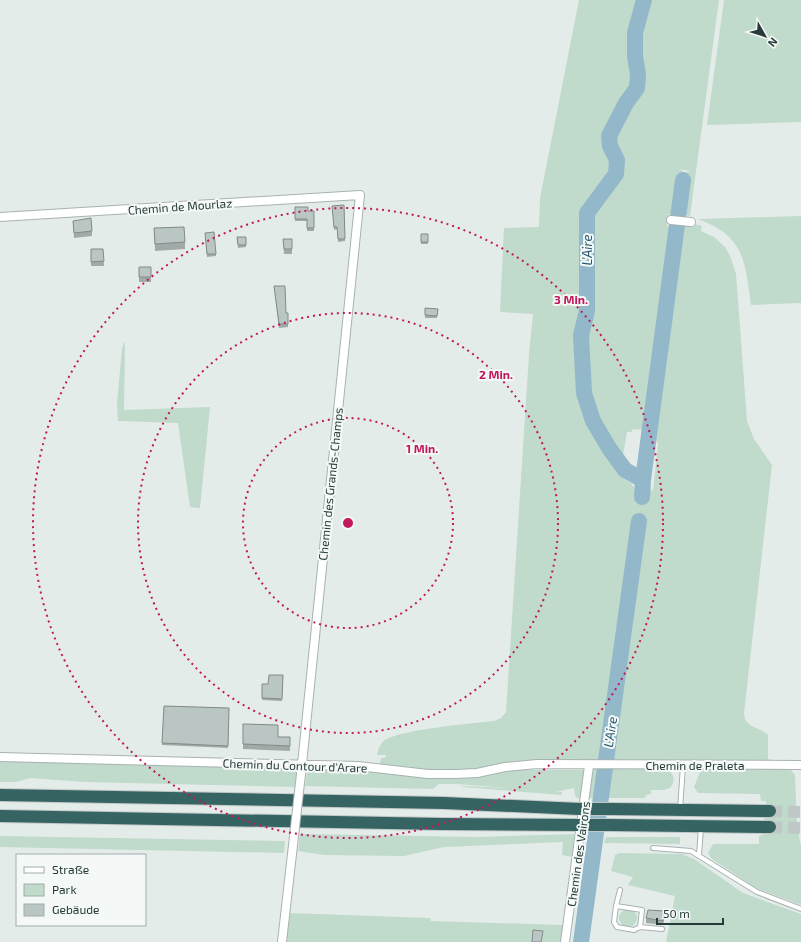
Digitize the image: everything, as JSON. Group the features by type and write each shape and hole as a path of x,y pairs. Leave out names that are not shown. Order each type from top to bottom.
{"highway":[{"path":"0,795 436,802 580,809 770,811"},
{"path":"0,816 434,824 579,824 770,827"}],"street":[{"name":"Chemin de Mourlaz","path":"0,217 360,195"},
{"name":"Chemin des Grands-Champs","path":"282,942 302,764 360,195"},
{"path":"670,220 688,222"},
{"name":"Chemin du Contour d'Arare","path":"0,757 358,766 428,774 477,773 521,765 591,766"},
{"name":"Chemin de Praleta","path":"591,766 801,765"},
{"name":"Chemin des Vairons","path":"566,942 591,766"}],"lane":[{"path":"680,810 683,766"},
{"path":"699,855 701,826"},
{"path":"653,848 681,849 699,855 757,892 801,910"},
{"path":"620,890 614,922 617,926 634,930 640,927 662,929"},
{"path":"616,906 649,911"},
{"path":"640,927 642,910"}],"green space":[{"path":"579,0 719,0 690,216 686,215 687,210 684,210 689,179 686,172 691,171 679,169 683,171 679,178 675,209 672,208 671,214 669,214 667,226 671,227 649,377 646,419 642,430 633,429 631,432 627,432 620,472 624,479 631,483 641,498 650,489 653,491 658,444 656,440 685,221 702,226 701,231 714,237 725,247 731,258 736,274 747,421 754,439 772,465 744,713 747,722 750,725 768,735 768,759 773,761 537,764 477,773 379,768 381,758 385,758 386,755 377,755 380,745 391,737 419,730 494,721 501,718 506,712 529,354 533,314 500,312 504,228 539,227 540,198"},
{"path":"724,0 801,0 801,122 707,125"},
{"path":"801,216 801,303 751,305 747,275 740,252 725,233 698,219"},
{"path":"125,341 124,410 210,407 200,508 190,507 178,423 118,421 117,404 122,348"},
{"path":"0,760 296,768 297,770 295,787 86,782 30,778 16,782 0,782"},
{"path":"308,767 345,768 454,779 487,776 513,770 585,770 582,798 577,798 574,788 557,792 562,792 562,795 462,787 508,788 456,784 439,784 433,789 305,786"},
{"path":"594,768 600,769 595,798 588,798 592,770"},
{"path":"661,768 668,770 673,775 674,781 670,788 664,790 651,790 651,794 646,795 645,798 607,798 611,769"},
{"path":"705,769 790,769 795,775 797,825 801,847 801,905 756,888 712,859 708,853 713,844 759,844 759,836 769,832 770,823 763,819 771,815 772,808 766,804 766,801 761,801 760,794 698,793 694,787 700,772"},
{"path":"300,834 476,837 577,834 573,857 562,855 563,842 444,847 404,856 324,855 298,851"},
{"path":"0,836 285,841 284,853 0,847"},
{"path":"606,837 680,837 680,844 604,843"},
{"path":"619,853 682,854 694,859 743,893 801,914 801,942 666,942 675,896 628,885 633,877 611,871 615,855"},
{"path":"628,909 634,912 637,918 634,924 628,927 622,924 619,918 622,912"},
{"path":"289,913 430,918 431,921 563,925 561,942 285,942"}],"building":[{"path":"344,205 345,239 338,239 337,227 334,227 332,206"},
{"path":"295,207 308,207 308,211 314,211 314,228 307,228 307,219 295,219"},
{"path":"91,218 92,231 74,233 73,221"},
{"path":"184,227 185,242 155,244 154,228"},
{"path":"214,232 216,254 207,254 205,233"},
{"path":"421,234 428,234 428,242 421,242"},
{"path":"237,237 246,237 246,245 238,245"},
{"path":"283,239 292,239 292,249 284,249"},
{"path":"91,249 103,249 104,261 91,262"},
{"path":"139,267 151,267 151,277 139,277"},
{"path":"274,286 285,286 288,324 279,324"},
{"path":"425,308 438,309 437,316 425,315"},
{"path":"269,675 283,675 282,699 262,698 262,684 268,684"},
{"path":"164,706 229,708 228,746 162,743"},
{"path":"243,724 278,725 278,737 290,737 290,746 243,744"},
{"path":"648,910 665,911 663,921 646,918"},
{"path":"533,930 543,931 541,942 532,942"}],"waterway":[{"name":"L'Aire","path":"642,497 643,480 625,470 609,448 593,421 584,393 581,335 587,311 587,213 616,174 617,160 610,146 609,136 626,103 637,88 638,75 635,56 635,33 644,0"},
{"path":"643,480 683,180"},
{"name":"L'Aire","path":"581,942 639,521"}],"tunnel":[{"path":"770,811 801,812"},
{"path":"770,827 801,828"}]}
